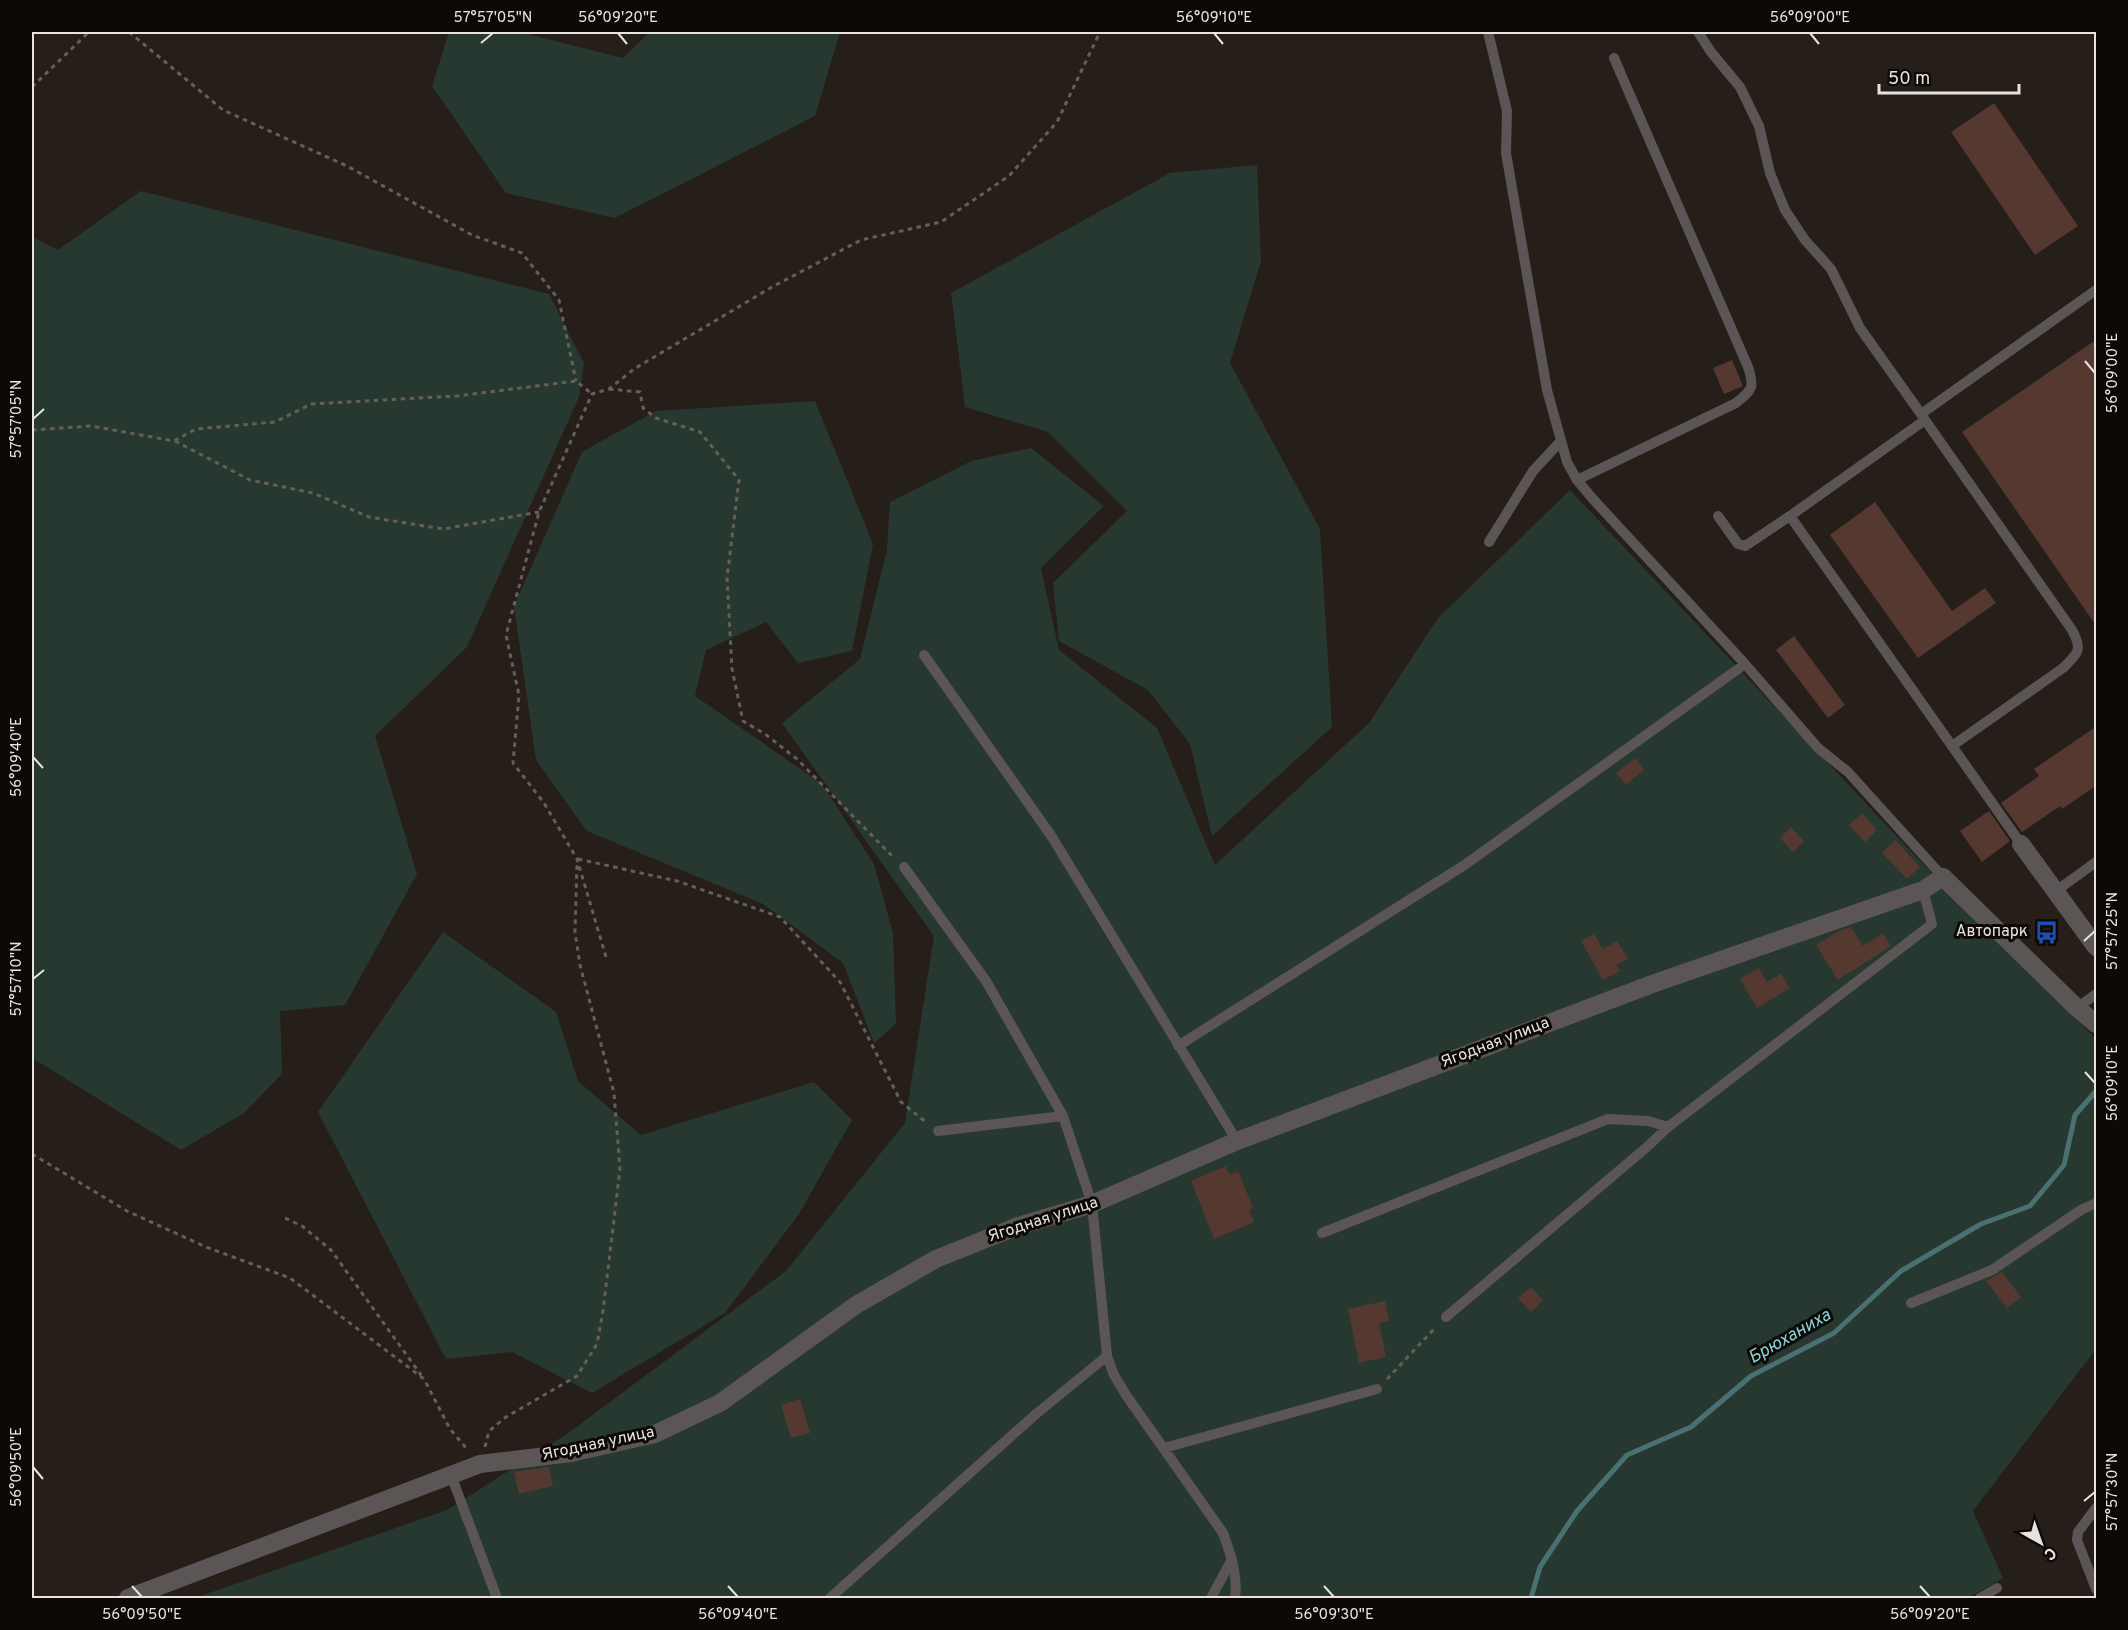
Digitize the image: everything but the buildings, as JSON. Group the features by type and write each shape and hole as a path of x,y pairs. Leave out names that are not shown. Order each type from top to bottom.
{"street":[{"path":"2020,844 2097,947"},
{"name":"Ягодная улица","path":"128,1599 480,1464 571,1453 655,1434 720,1403 856,1305 936,1259 1018,1226 1092,1204 1238,1141 1655,983 1923,890 1943,877"},
{"path":"1943,877 2077,1008 2097,1024"}],"lane":[{"path":"1488,32 1507,111 1506,153 1547,390 1567,462 1577,480 1745,664 1818,748 1848,772 1943,877"},
{"path":"1698,32 1740,87 1759,126 1770,173 1785,210 1805,240 1831,269 1860,328 2079,643 2077,654 2063,668 1952,746"},
{"path":"1577,480 1736,403 1750,392 1753,382 1749,367 1614,58"},
{"path":"1718,516 1738,544 1745,546 1790,516 2097,290"},
{"path":"1489,542 1533,471 1560,442"},
{"path":"1790,516 2020,844"},
{"path":"924,655 1052,837 1238,1141"},
{"path":"1178,1046 1466,864 1745,664"},
{"path":"2056,891 2097,862"},
{"path":"904,867 986,981 1063,1116 1092,1204 1107,1356 1114,1375 1126,1395 1222,1533 1232,1559 1237,1584 1235,1599"},
{"path":"1446,1317 1668,1127 1932,924 1923,890"},
{"path":"2077,1008 2097,994"},
{"path":"938,1131 1063,1116"},
{"path":"1322,1233 1608,1119 1648,1121 1668,1127"},
{"path":"1911,1303 1992,1270 2081,1210 2097,1203"},
{"path":"830,1599 1036,1414 1107,1356"},
{"path":"1164,1448 1377,1389"},
{"path":"451,1475 497,1599"},
{"path":"2096,1586 2077,1540 2078,1532 2097,1508"},
{"path":"1211,1599 1232,1559"},
{"path":"1980,1599 1997,1588"}],"path":[{"path":"32,87 88,32"},
{"path":"129,32 223,110 347,166 472,235 522,253 560,300 576,381 591,394"},
{"path":"609,389 634,369 782,282 861,240 941,222 1009,176 1057,122 1100,32"},
{"path":"174,441 196,429 275,422 311,404 457,396 576,381"},
{"path":"591,394 609,389 640,392 642,408 656,418 700,432 739,480 727,578 732,669 743,721 765,734 797,759 904,867"},
{"path":"591,394 539,512 507,635 519,696 513,763 544,803 577,859 606,957"},
{"path":"32,430 91,426 174,441 250,480 314,492 369,517 443,530 539,512"},
{"path":"577,859 677,880 780,917 840,982 900,1102 938,1131"},
{"path":"480,1464 489,1431 506,1417 577,1376 597,1344 603,1311 620,1169 614,1093 580,965 575,932 577,859"},
{"path":"32,1154 127,1211 206,1247 290,1278 424,1379"},
{"path":"285,1218 302,1226 331,1250 424,1379 450,1429 480,1464"},
{"path":"1377,1389 1446,1317"}],"green space":[{"path":"449,32 519,32 623,58 650,32 840,32 815,116 615,218 506,193 432,86"},
{"path":"1257,165 1261,261 1230,363 1320,529 1332,727 1212,836 1190,744 1148,690 1059,641 1053,583 1127,511 1048,432 965,407 951,293 1170,173"},
{"path":"141,191 549,294 584,363 579,397 467,647 375,736 417,874 345,1005 280,1011 282,1074 244,1113 181,1150 32,1058 32,237 58,250"},
{"path":"815,401 873,544 852,651 798,663 766,622 706,650 695,696 822,784 874,864 893,933 896,1024 874,1043 843,963 763,904 587,831 536,760 514,606 582,452 656,411"},
{"path":"1031,448 1104,506 1041,568 1059,650 1157,728 1215,865 1369,723 1438,618 1570,490 1929,870 2096,1039 2096,1349 1973,1511 2003,1578 1968,1598 195,1598 447,1510 567,1434 786,1271 905,1123 934,936 782,723 860,659 887,550 890,502 971,461"},
{"path":"443,932 556,1012 578,1081 641,1135 814,1082 852,1120 799,1214 725,1313 592,1393 512,1352 446,1359 318,1112"}],"waterway":[{"name":"Брюханиха","path":"1531,1598 1540,1567 1577,1511 1627,1455 1691,1427 1751,1376 1834,1333 1901,1271 1981,1224 2030,1206 2064,1165 2075,1115 2096,1091"}],"place":[{"name":"Автопарк","path":"2046,932"}]}
